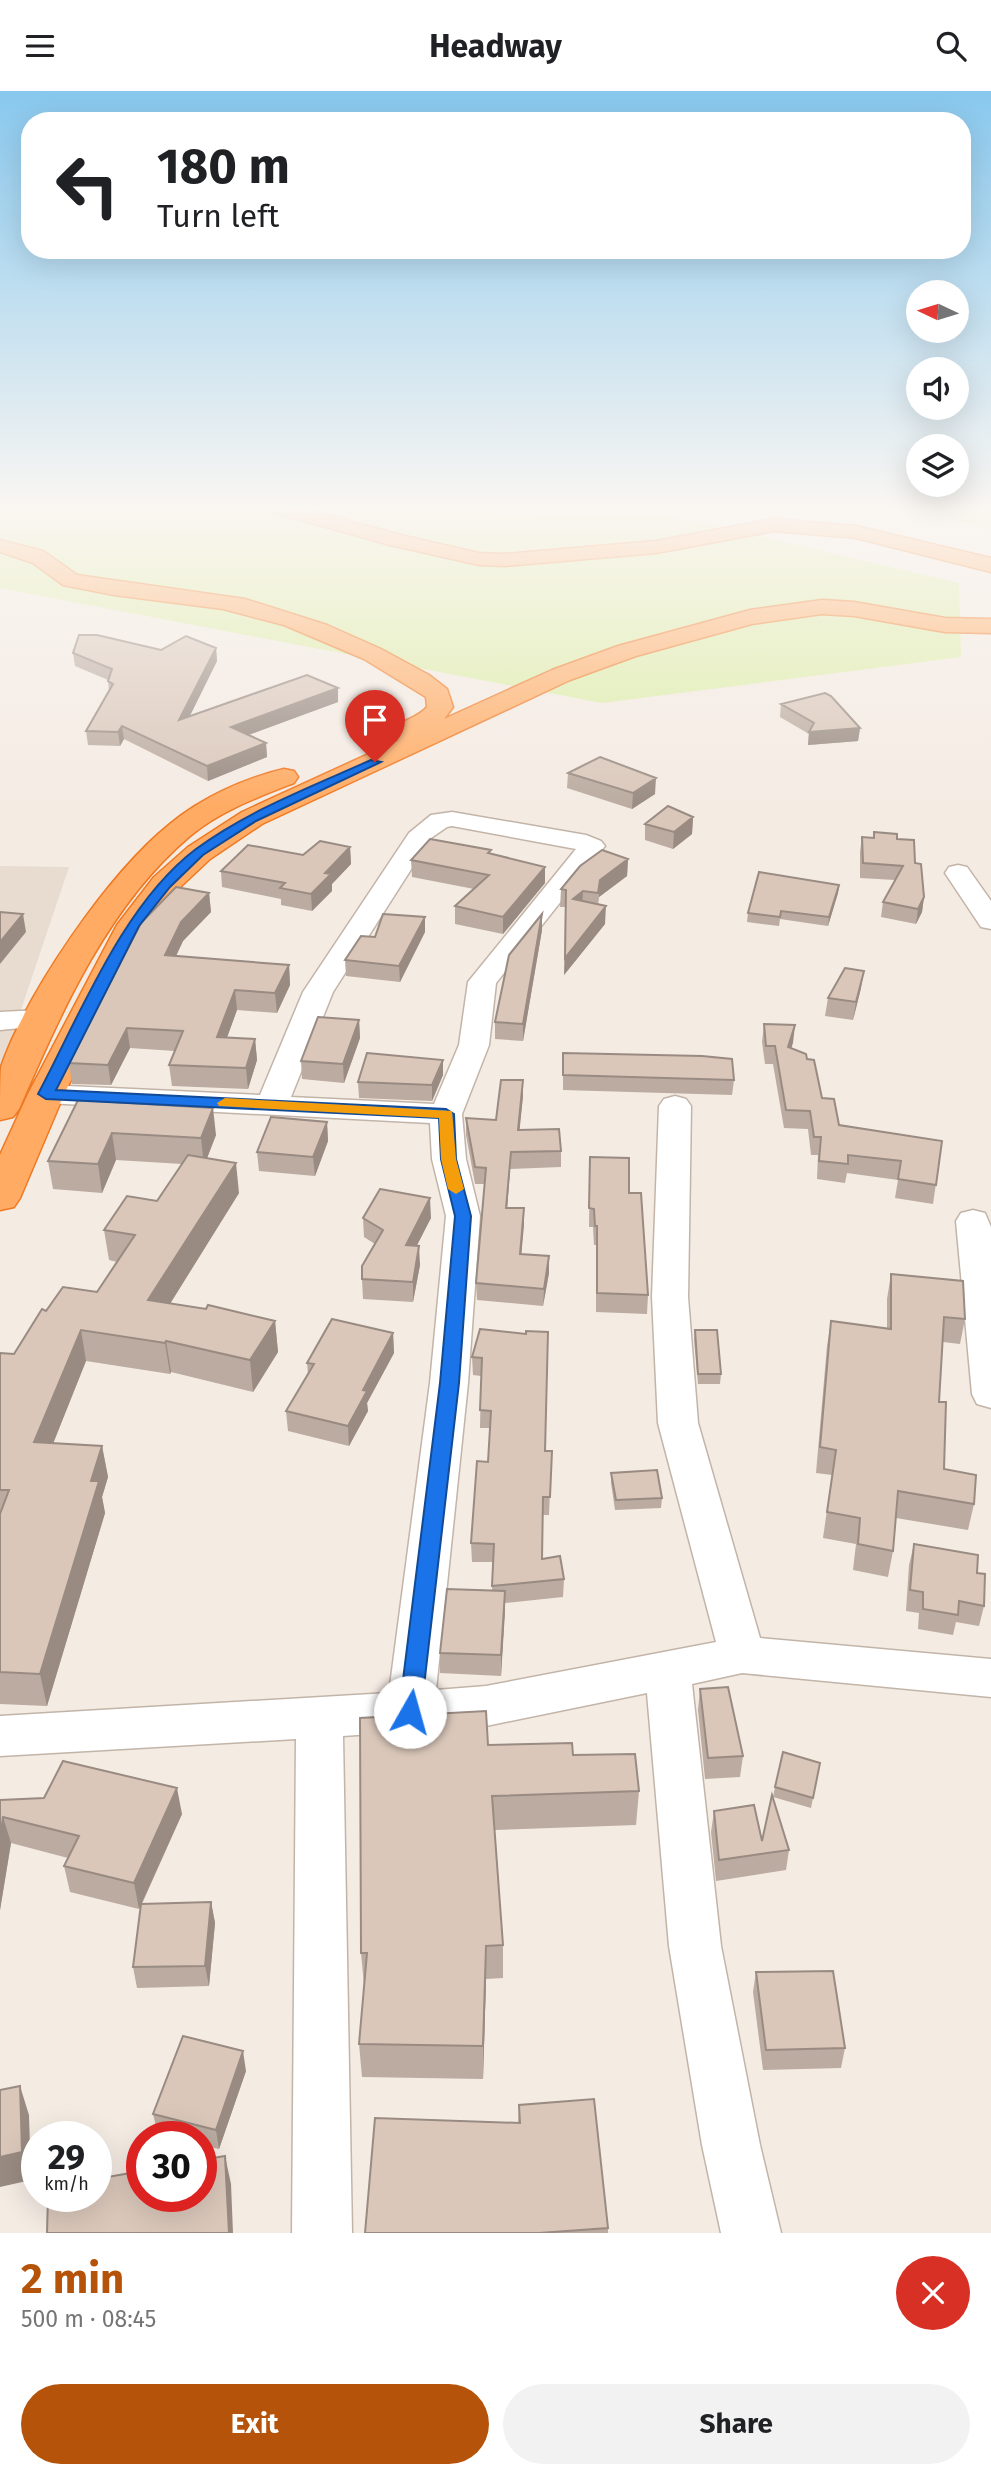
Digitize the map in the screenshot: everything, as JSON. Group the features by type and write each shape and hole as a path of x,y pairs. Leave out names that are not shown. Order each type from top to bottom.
{"highway":[{"path":"0,1109 41,1019 80,947 134,877 180,830 229,799 406,731 431,719 440,707 438,694 419,677 320,631 253,609"},
{"path":"0,1198 46,1094 133,925 165,884 199,853 251,818 561,675 626,651 750,617 808,609"},
{"path":"853,609 945,625 991,626"}],"street":[{"path":"272,1105 318,992 422,833 440,820 452,819 586,842 592,846 482,982 474,1045 446,1114 449,1159 463,1216 449,1383 410,1712"},
{"path":"958,873 991,921"},
{"path":"0,1021 41,1019"},
{"path":"46,1094 446,1114"},
{"path":"675,1106 670,1297 678,1423 742,1655"},
{"path":"973,1221 991,1394"},
{"path":"0,1736 486,1706 742,1655 991,1678"},
{"path":"667,1670 695,1946 731,2145 751,2233"},
{"path":"318,1718 322,2233"}],"shaded area":[{"path":"0,866 69,867 0,1072"}],"green space":[{"path":"110,609 960,609 961,657 602,703"}],"building":[{"path":"79,635 97,635 161,650 186,636 216,648 179,720 307,675 338,688 231,727 266,743 207,766 122,726 118,732 86,731 113,684 108,681 112,669 73,653"},
{"path":"825,693 831,696 860,728 809,732 814,723 781,704"},
{"path":"600,757 656,778 633,793 568,773"},
{"path":"668,806 693,817 674,832 645,824"},
{"path":"874,832 897,834 897,839 914,840 915,863 921,864 924,897 918,909 883,902 903,866 863,863 862,837 874,838"},
{"path":"430,839 491,850 488,853 545,867 503,917 455,906 489,875 411,860"},
{"path":"320,841 350,847 325,873 331,874 311,894 280,888 285,883 221,871 248,845 303,855"},
{"path":"602,850 628,859 600,880 598,893 583,891 573,899 606,906 565,958 566,890 561,889 580,866"},
{"path":"759,872 839,885 829,917 781,911 780,917 748,913"},
{"path":"176,887 209,893 181,922 165,955 289,965 275,993 235,990 217,1037 255,1039 246,1068 169,1065 183,1031 127,1028 108,1065 69,1063 141,923"},
{"path":"0,912 23,914 0,942"},
{"path":"383,914 425,917 399,966 345,960 361,936 375,937"},
{"path":"542,914 523,1024 495,1022 509,955"},
{"path":"845,968 864,971 856,1002 828,998"},
{"path":"318,1017 359,1020 343,1064 301,1061"},
{"path":"764,1024 795,1025 788,1047 806,1054 807,1059 814,1060 822,1098 834,1099 839,1125 942,1141 936,1185 898,1179 901,1161 848,1155 848,1164 819,1161 821,1137 814,1137 810,1111 786,1110 775,1046 766,1046"},
{"path":"367,1053 443,1060 432,1085 358,1082"},
{"path":"563,1053 732,1059 734,1080 563,1075"},
{"path":"501,1080 523,1080 518,1130 559,1129 561,1151 511,1152 506,1208 524,1208 520,1254 549,1256 544,1289 476,1283 486,1168 475,1167 466,1118 496,1120"},
{"path":"78,1100 213,1108 201,1138 112,1133 98,1164 48,1161"},
{"path":"271,1117 327,1122 313,1157 257,1152"},
{"path":"188,1155 236,1163 148,1300 206,1309 208,1305 275,1321 250,1360 166,1341 165,1343 81,1330 34,1442 102,1446 91,1481 99,1481 40,1674 0,1672 0,1514 9,1490 0,1490 0,1353 14,1354 42,1309 46,1311 63,1287 97,1292 135,1235 104,1230 127,1196 157,1201"},
{"path":"590,1157 629,1158 629,1193 641,1193 648,1295 597,1293 597,1226 594,1209 589,1208"},
{"path":"380,1189 430,1198 406,1245 419,1246 413,1282 362,1279 362,1266 383,1230 363,1218"},
{"path":"891,1274 963,1281 965,1319 944,1317 939,1402 946,1402 944,1469 976,1475 974,1504 898,1491 893,1551 858,1544 860,1518 827,1512 836,1450 820,1447 831,1321 891,1329"},
{"path":"332,1319 393,1333 363,1390 367,1391 348,1426 286,1411 314,1364 307,1363"},
{"path":"480,1329 526,1334 526,1331 548,1332 545,1451 552,1451 550,1497 543,1497 542,1559 560,1556 564,1579 492,1586 494,1544 471,1543 477,1461 488,1462 491,1411 480,1410 482,1358 472,1357"},
{"path":"695,1330 717,1330 721,1374 698,1374"},
{"path":"657,1470 662,1498 616,1500 611,1473"},
{"path":"914,1544 978,1555 977,1573 985,1574 984,1606 959,1601 958,1615 923,1609 923,1592 910,1590"},
{"path":"447,1589 505,1591 501,1655 440,1653"},
{"path":"728,1687 743,1756 708,1758 700,1689"},
{"path":"486,1711 488,1745 572,1743 573,1755 635,1754 639,1791 492,1796 503,1945 486,1946 483,2046 359,2044 367,1953 361,1953 360,1718"},
{"path":"783,1752 820,1763 813,1798 775,1787"},
{"path":"63,1761 177,1788 134,1883 64,1866 79,1836 3,1817 0,1838 0,1800 44,1798"},
{"path":"772,1795 789,1850 719,1860 714,1811 754,1805 762,1841"},
{"path":"211,1902 205,1966 133,1967 141,1904"},
{"path":"833,1971 845,2048 766,2050 756,1972"},
{"path":"183,2036 243,2051 217,2127 217,2121 181,2121 153,2114"},
{"path":"20,2086 21,2121 21,2152 0,2157 0,2090"},
{"path":"594,2099 608,2228 539,2233 365,2233 375,2118 520,2123 519,2105"},
{"path":"225,2156 229,2233 47,2233 48,2212 112,2212 112,2176 126,2174 126,2212 217,2212 217,2157"}],"slow traffic":[{"path":"225,1103 446,1114 449,1159 456,1189"}],"route":[{"path":"375,762 251,818 199,853 165,884 133,925 46,1094 446,1114 449,1159 463,1216 449,1383 410,1712"}]}
